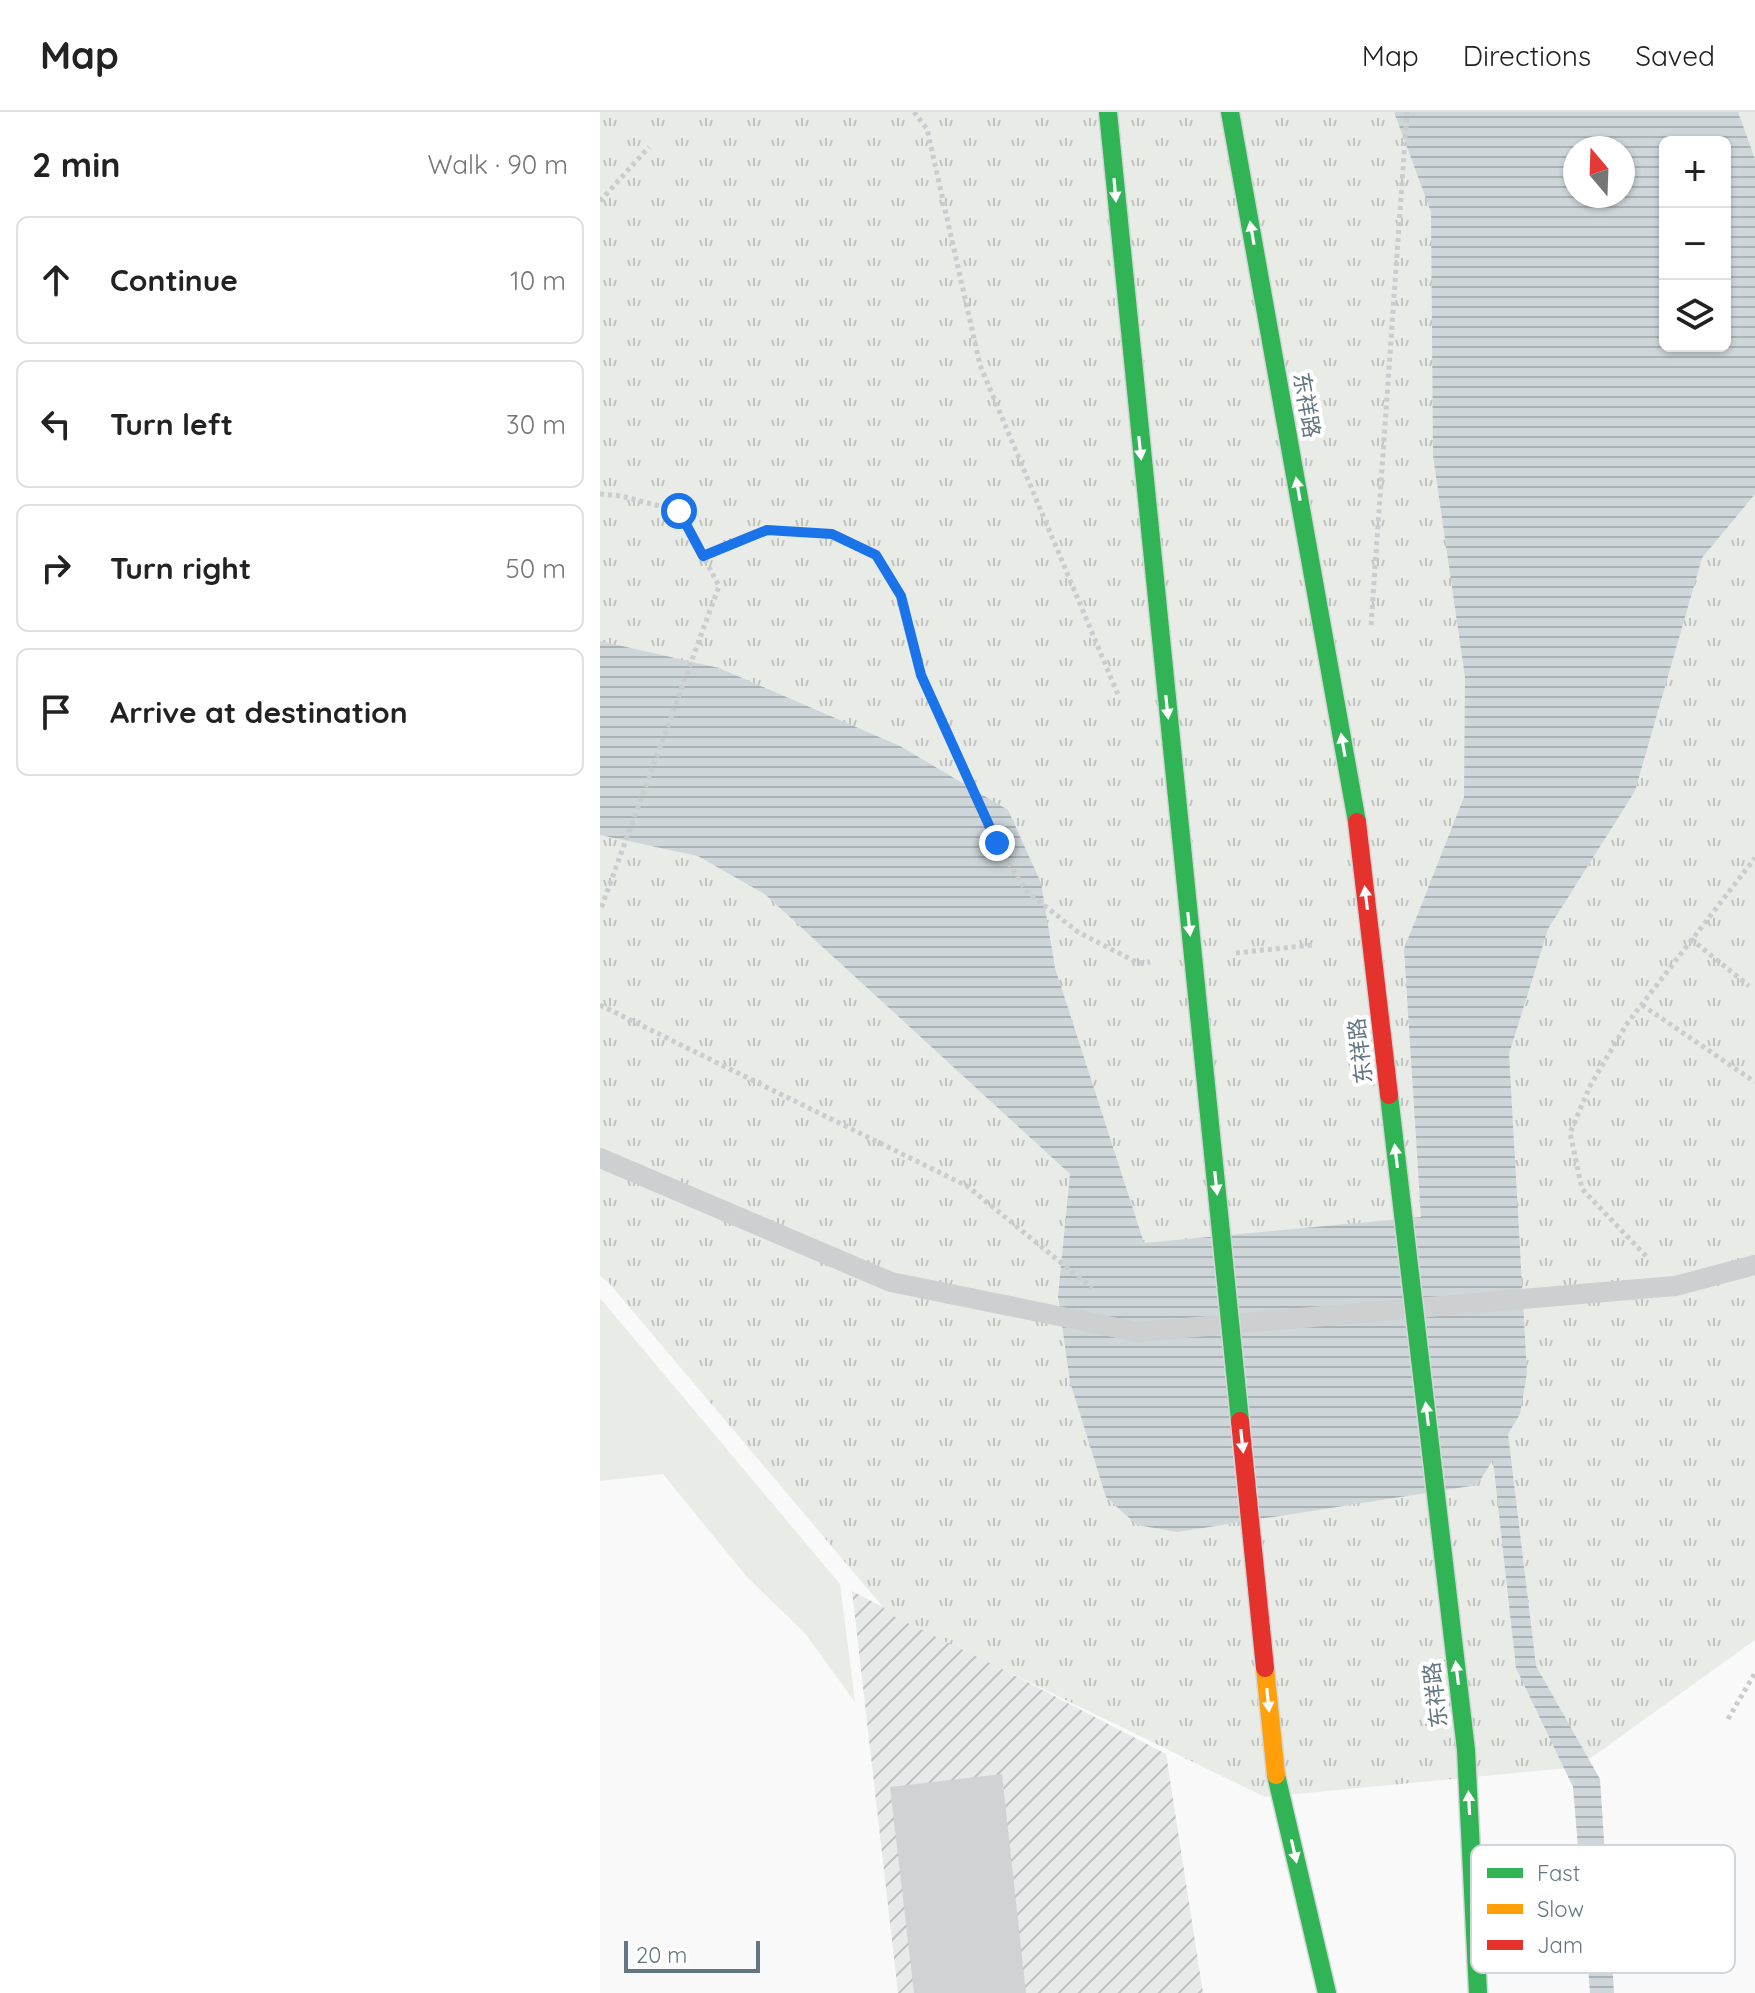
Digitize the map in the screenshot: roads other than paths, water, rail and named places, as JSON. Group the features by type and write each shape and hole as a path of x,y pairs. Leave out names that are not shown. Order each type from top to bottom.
{"main road":[{"path":"1108,112 1276,1775 1327,1993"},
{"name":"东祥路","path":"1230,112 1357,822 1466,1750 1471,1851"},
{"name":"东祥路","path":"1477,1973 1478,1993"}],"lane":[{"path":"600,1158 891,1282 1137,1332 1675,1286 1755,1265"}]}
